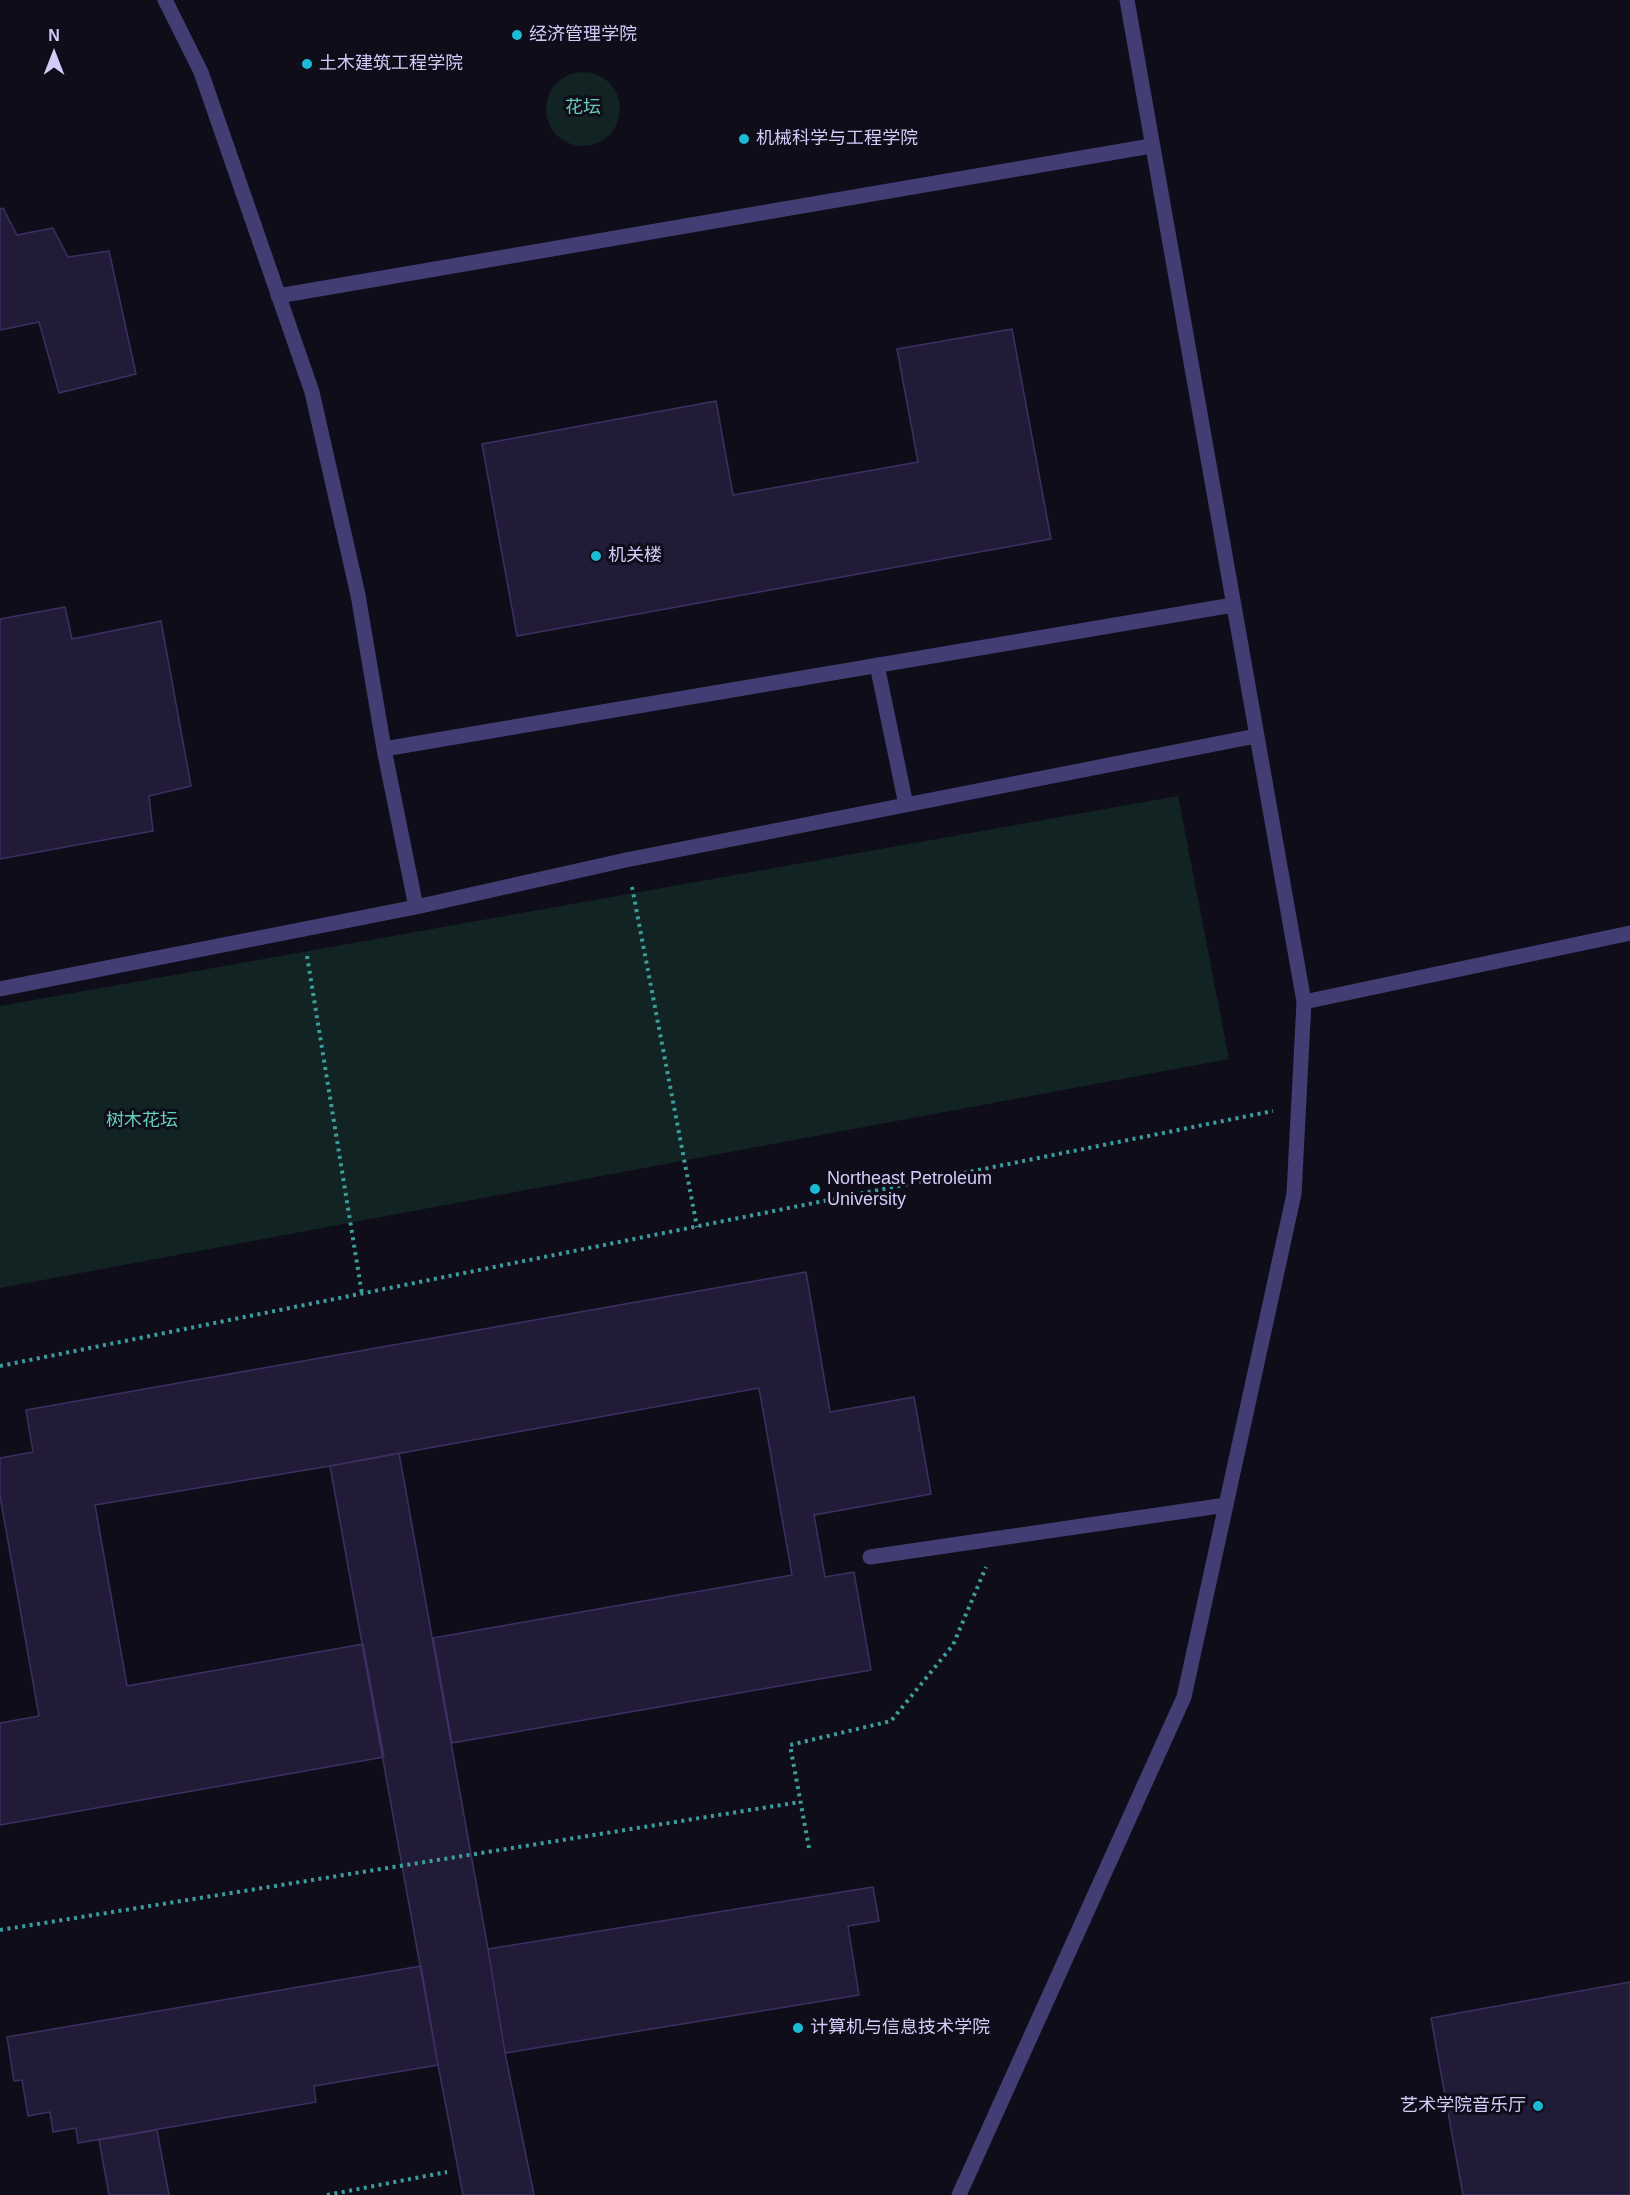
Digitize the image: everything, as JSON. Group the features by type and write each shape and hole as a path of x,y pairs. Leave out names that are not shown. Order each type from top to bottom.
{"street":[{"path":"165,0 201,72 312,392 358,595 384,749 416,907"},
{"path":"959,2195 1184,1698 1294,1194 1304,1002 1127,0"},
{"path":"278,296 1151,146"},
{"path":"384,749 1233,605"},
{"path":"877,665 906,805"},
{"path":"0,989 416,907 626,860 1256,736"},
{"path":"1304,1002 1630,933"},
{"path":"870,1557 1226,1505"}],"path":[{"path":"626,860 697,1227"},
{"path":"303,929 362,1294"},
{"path":"0,1366 1299,1106"},
{"path":"809,1848 790,1745 891,1721 953,1645 998,1539"},
{"path":"0,1930 800,1802"},
{"path":"327,2195 447,2172"}],"green space":[{"name":"花坛","path":"583,72 597,75 609,83 617,95 620,109 617,123 609,135 597,143 583,146 569,143 557,135 549,123 546,109 549,95 557,83 569,75"},
{"name":"树木花坛","path":"1178,796 1229,1059 0,1288 0,1006"}],"building":[{"path":"3,208 17,235 53,228 68,257 109,251 136,374 59,393 39,322 0,330 0,209"},
{"path":"1012,329 1051,539 517,636 482,444 716,401 733,495 918,462 897,349"},
{"path":"65,607 72,639 161,621 191,786 149,796 153,831 0,859 0,619"},
{"path":"806,1272 830,1412 914,1397 931,1494 814,1515 825,1577 854,1572 871,1670 452,1743 433,1638 792,1575 759,1388 330,1466 95,1505 127,1686 363,1644 384,1757 0,1825 0,1723 39,1716 0,1496 0,1458 33,1452 26,1410"},
{"path":"399,1453 505,2053 534,2195 463,2195 438,2065 330,1466"},
{"path":"873,1887 879,1921 848,1926 859,1995 505,2053 488,1949"},
{"path":"421,1966 438,2065 314,2086 316,2102 78,2143 76,2128 53,2132 50,2112 28,2116 22,2080 14,2081 7,2037"},
{"name":"艺术学院音乐厅","path":"1630,1982 1630,2195 1463,2195 1431,2018"},
{"path":"157,2130 169,2195 109,2195 99,2140"}],"place":[{"name":"经济管理学院","path":"517,35"},
{"name":"土木建筑工程学院","path":"307,64"},
{"name":"机械科学与工程学院","path":"744,139"},
{"name":"机关楼","path":"596,556"},
{"name":"Northeast Petroleum University","path":"815,1189"},
{"name":"计算机与信息技术学院","path":"798,2028"},
{"name":"艺术学院音乐厅","path":"1538,2106"}]}
